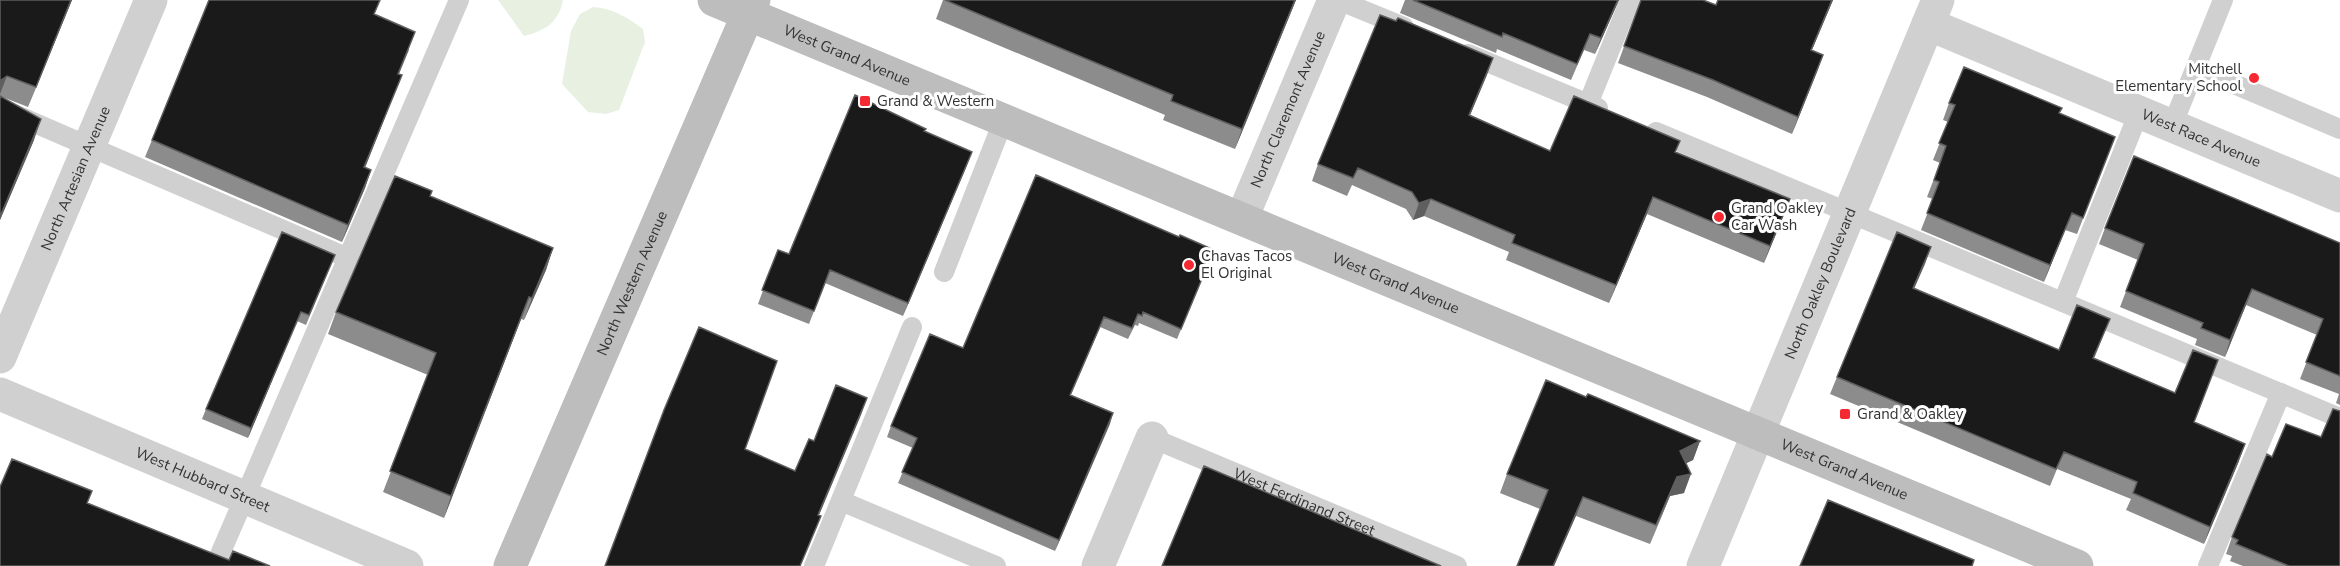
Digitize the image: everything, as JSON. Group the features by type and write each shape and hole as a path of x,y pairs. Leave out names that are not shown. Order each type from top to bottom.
{"main road":[{"name":"West Grand Avenue","path":"714,0 751,7 1004,119 2077,566"},
{"name":"North Western Avenue","path":"510,566 751,7"}],"street":[{"name":"North Artesian Avenue","path":"0,357 152,0"},
{"name":"North Claremont Avenue","path":"1242,218 1336,0"},
{"name":"West Race Avenue","path":"1933,12 2139,112 2340,196"},
{"name":"North Oakley Boulevard","path":"1702,566 1933,12"},
{"name":"West Hubbard Street","path":"0,394 407,566"},
{"path":"1098,566 1152,438"}],"lane":[{"path":"215,566 459,0"},
{"path":"1336,0 1416,32"},
{"path":"1588,104 1630,0"},
{"path":"2172,126 2223,0"},
{"path":"1449,46 1620,118"},
{"path":"2196,68 2340,129"},
{"path":"0,108 348,258"},
{"path":"2063,302 2139,112"},
{"path":"944,272 1004,119"},
{"path":"1642,127 2340,418"},
{"path":"814,566 912,327"},
{"path":"2208,566 2282,393"},
{"name":"West Ferdinand Street","path":"1152,438 1457,566"},
{"path":"841,501 996,566"}],"green space":[{"path":"498,0 563,0 558,14 550,24 524,36"},
{"path":"593,7 613,11 643,29 645,42 619,110 606,114 588,112 562,84 571,31 580,14"}],"building":[{"path":"0,0 71,0 36,87 7,76 0,81"},
{"path":"209,0 380,0 374,14 415,32 398,74 402,75 364,167 371,170 348,225 152,140"},
{"path":"945,0 1295,0 1242,129 1171,101 1173,95"},
{"path":"1413,0 1618,0 1601,38 1590,34 1577,64 1503,33 1502,37"},
{"path":"1641,0 1703,0 1716,5 1718,0 1832,0 1811,50 1823,55 1798,117 1713,80 1624,46"},
{"path":"1380,15 1396,21 1398,18 1493,58 1469,115 1550,151 1574,96 1680,141 1675,152 1790,199 1770,246 1653,197 1616,285 1512,243 1515,235 1431,199 1419,203 1412,192 1358,168 1353,178 1318,164"},
{"path":"1964,67 2062,108 2059,113 2115,137 2083,218 2072,213 2050,265 1927,213 1939,182 1934,180 1946,146 1939,143 1955,105 1949,103"},
{"path":"855,95 926,129 924,131 972,152 908,303 830,270 814,311 762,290 778,250 789,254"},
{"path":"0,96 41,119 0,217"},
{"path":"2134,156 2340,243 2340,376 2306,362 2323,319 2252,289 2230,340 2201,328 2203,323 2126,291 2144,244 2105,228"},
{"path":"1036,175 1214,250 1181,329 1143,312 1142,316 1138,314 1132,328 1104,317 1070,395 1113,413 1059,540 902,472 917,438 891,426 930,334 963,348"},
{"path":"395,176 432,191 430,196 553,248 532,298 529,297 451,496 390,471 436,353 336,312"},
{"path":"282,232 335,255 309,315 301,312 251,428 206,409"},
{"path":"1897,232 1931,247 1913,288 2059,350 2077,305 2110,319 2093,358 2175,393 2193,350 2218,360 2194,422 2245,444 2210,527 2133,493 2137,482 2064,452 2056,469 1837,377"},
{"path":"699,327 777,361 745,449 795,471 809,439 814,441 836,385 867,398 818,515 821,516 800,566 605,566 664,410"},
{"path":"1546,380 1586,397 1588,394 1700,441 1680,451 1691,474 1677,477 1656,525 1583,497 1553,566 1517,566 1548,490 1507,474"},
{"path":"2333,409 2340,411 2340,566 2289,566 2236,544 2238,540 2232,537 2267,454 2272,457 2286,424 2321,437"},
{"path":"12,459 92,491 87,503 229,560 233,551 270,566 0,566 0,487"},
{"path":"1204,466 1441,566 1162,566"},
{"path":"1828,500 1974,560 1972,566 1800,566"}],"place":[{"name":"Mitchell Elementary School","path":"2254,78"},
{"name":"Grand & Western","path":"865,101"},
{"name":"Grand Oakley Car Wash","path":"1719,217"},
{"name":"Chavas Tacos El Original","path":"1189,265"},
{"name":"Grand & Oakley","path":"1845,414"}]}
